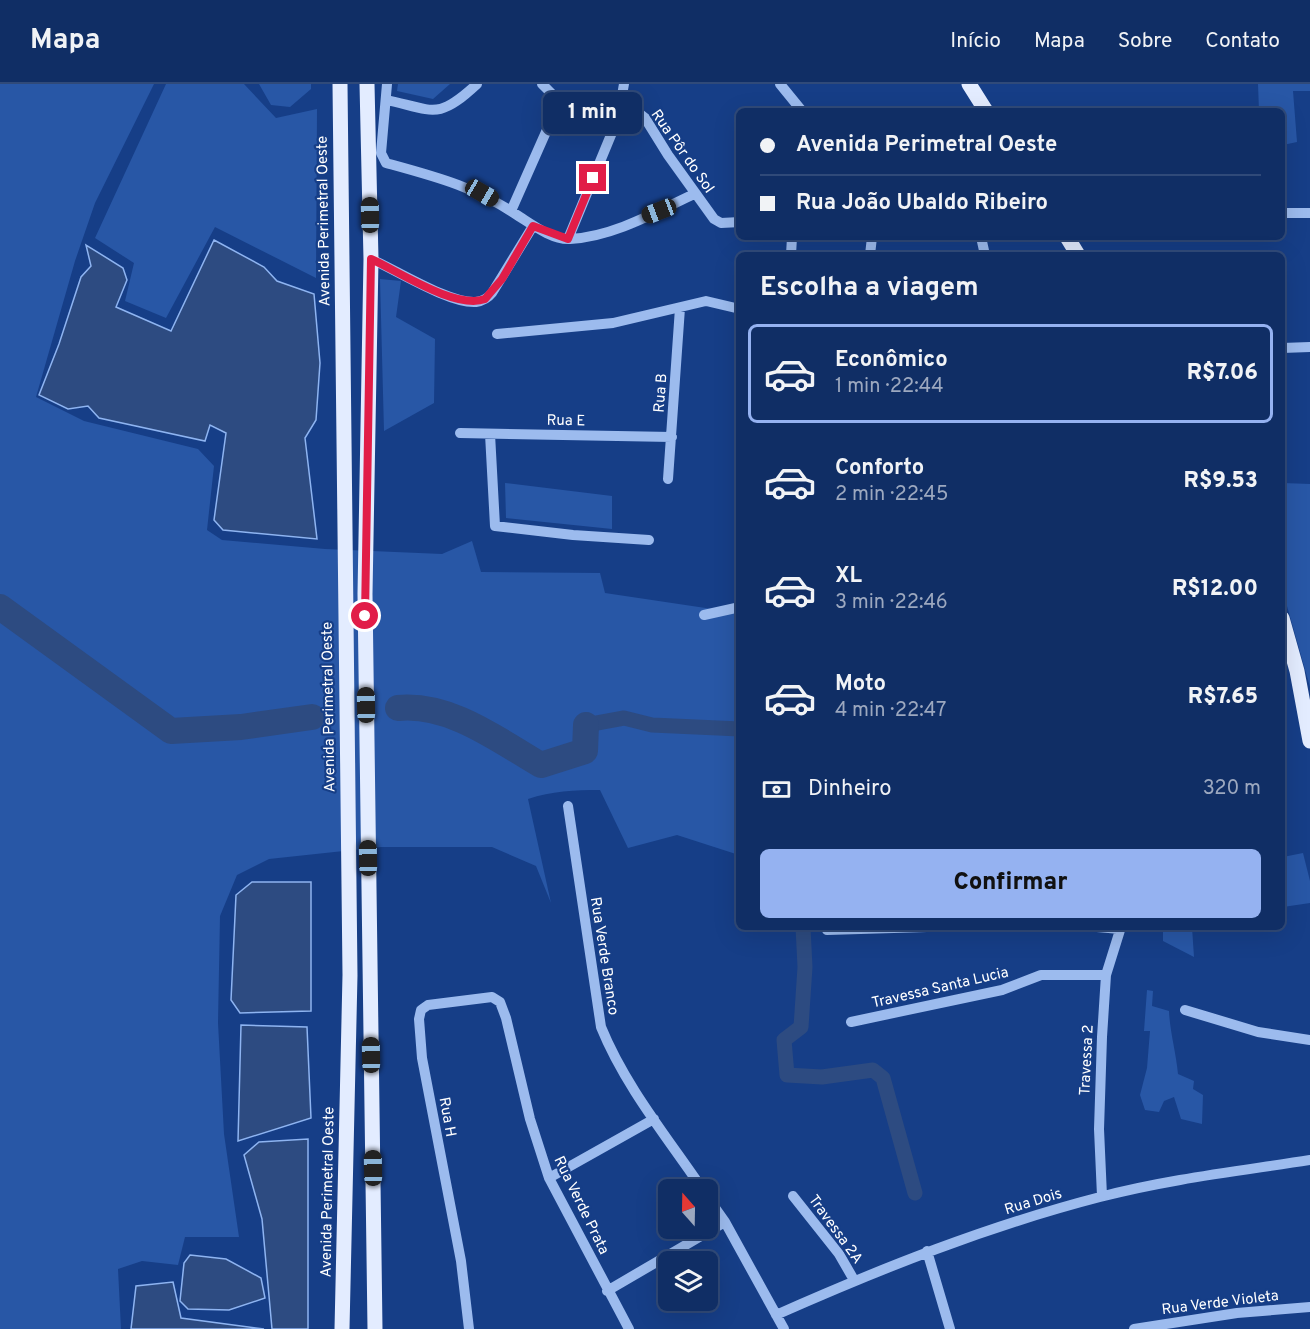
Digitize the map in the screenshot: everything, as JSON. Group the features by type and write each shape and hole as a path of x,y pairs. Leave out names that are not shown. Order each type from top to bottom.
{"main road":[{"name":"Avenida Perimetral Oeste","path":"340,84 350,975 342,1329"},
{"path":"367,84 371,259 365,594 375,1329"},
{"path":"969,84 984,108"},
{"path":"1287,647 1310,741"}],"street":[{"path":"387,84 381,153 386,163 472,189 533,226 568,239 617,228 694,194"},
{"path":"387,100 432,110 444,110 456,104 477,84"},
{"path":"511,211 557,107 552,94 542,84"},
{"path":"568,239 618,118 624,84"},
{"path":"780,84 800,108"},
{"name":"Rua Pôr do Sol","path":"621,99 645,118 694,194 717,222 736,222"},
{"path":"1285,213 1310,213"},
{"path":"371,259 437,291 476,302 492,293 533,226"},
{"path":"497,334 613,323 706,302 736,308"},
{"name":"Rua B","path":"668,479 680,308"},
{"path":"1285,348 1310,346"},
{"name":"Rua E","path":"460,433 672,437"},
{"path":"490,434 495,526 573,536 649,540"},
{"path":"704,615 736,608"},
{"name":"Rua Verde Branco","path":"568,806 601,1027 612,1055 695,1179"},
{"name":"Travessa 2","path":"1102,1196 1099,1160 1099,1084 1106,975 1120,930"},
{"name":"Travessa Santa Lucia","path":"851,1022 1002,990 1041,975 1106,975"},
{"name":"Rua H","path":"469,1329 461,1261 422,1058 419,1015 422,1008 428,1005 492,997 502,1005 506,1018"},
{"path":"1185,1010 1258,1032 1310,1040"},
{"name":"Rua Verde Prata","path":"506,1018 530,1119 549,1178 629,1329"},
{"path":"549,1178 654,1119"},
{"name":"Rua Dois","path":"776,1315 927,1251 1102,1196 1310,1160"},
{"name":"Travessa 2A","path":"793,1196 839,1254 854,1280"},
{"path":"718,1212 784,1329"},
{"path":"607,1291 725,1222"},
{"path":"927,1251 950,1329"},
{"name":"Rua Verde Violeta","path":"1134,1329 1237,1313 1310,1307"}],"shaded area":[{"path":"0,84 154,84 95,203 75,261 36,397 84,421 198,449 214,466 207,530 222,540 325,549 442,554 472,541 481,572 600,573 605,593 736,613 736,854 677,835 628,848 600,790 581,790 528,799 551,903 536,866 492,847 381,847 269,859 237,875 220,916 218,1023 224,1134 239,1237 185,1237 178,1265 142,1261 118,1269 121,1329 0,1329"},
{"path":"166,84 244,84 276,118 317,109 316,278 215,227 166,318 125,301 134,263 95,238"},
{"path":"259,84 311,84 311,89 290,107 271,105"},
{"path":"398,84 450,84 433,99 397,91"},
{"path":"1258,84 1310,84 1310,91 1293,91 1297,142 1285,145 1285,108 1259,108"},
{"path":"214,240 264,267 277,281 314,294 320,363 316,420 305,438 317,539 223,530 214,520 226,433 210,425 205,441 99,418 88,406 68,409 39,395 81,277 91,266 86,245 123,268 127,280 116,307 171,331"},
{"path":"380,279 401,281 396,317 435,339 434,403 384,431"},
{"path":"505,483 612,496 612,529 506,518"},
{"path":"1285,483 1310,484 1310,687 1285,599"},
{"path":"1303,853 1310,881 1310,903 1285,907 1285,857"},
{"path":"252,882 311,882 311,1011 240,1013 231,1000 236,895"},
{"path":"1163,930 1192,930 1194,957 1163,941"},
{"path":"1147,990 1153,991 1152,1006 1169,1011 1178,1074 1194,1081 1193,1089 1203,1095 1202,1124 1181,1119 1174,1097 1164,1101 1159,1112 1145,1110 1140,1095 1147,1068 1150,1031 1144,1031"},
{"path":"241,1025 307,1027 311,1118 238,1141"},
{"path":"308,1139 308,1329 272,1329 262,1219 244,1155 259,1142"},
{"path":"190,1255 226,1259 261,1278 265,1298 229,1310 188,1309 180,1301 184,1263"},
{"path":"173,1282 181,1318 264,1329 131,1329 136,1286"}],"waterway":[{"path":"0,607 171,731 241,727 312,717"},
{"path":"398,708 417,708 455,717 491,735 541,765 585,751 586,725"},
{"path":"586,725 624,718 652,725 736,729"},
{"path":"803,930 805,967 801,1027 784,1040 787,1075 822,1077 873,1070 883,1078 915,1193"}],"route":[{"path":"365,616 371,259 437,291 469,301 476,302 485,299 502,279 533,226 568,239 593,178"}]}
